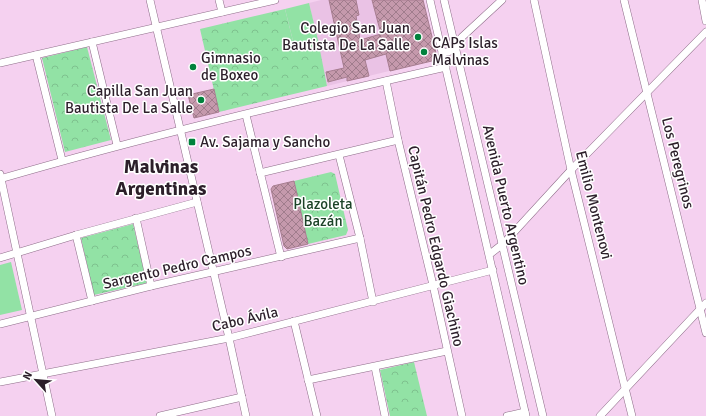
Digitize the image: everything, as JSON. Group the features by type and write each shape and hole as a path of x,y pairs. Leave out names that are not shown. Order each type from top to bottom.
{"street":[{"path":"150,0 246,416"},
{"path":"219,0 222,12"},
{"path":"0,63 275,0"},
{"name":"Avenida Puerto Argentino","path":"430,0 526,414"},
{"name":"Avenida Puerto Argentino","path":"444,0 542,416"},
{"path":"442,52 451,51 462,37 502,0"},
{"name":"Emilio Montenovi","path":"534,0 571,170 632,416"},
{"name":"Los Peregrinos","path":"624,0 703,306 706,333"},
{"path":"702,0 706,21"},
{"path":"490,254 502,245 571,170 706,32"},
{"path":"92,42 117,145"},
{"path":"36,55 62,160"},
{"path":"52,416 0,177 180,129 246,115 386,80 446,67"},
{"name":"Capitán Pedro Edgardo Giachino","path":"386,80 398,140 433,285 462,416"},
{"path":"246,115 281,257"},
{"path":"260,173 398,140"},
{"path":"339,155 360,238 373,302"},
{"path":"0,258 76,235 197,202"},
{"path":"136,218 151,286"},
{"path":"76,235 92,300"},
{"name":"Sargento Pedro Campos","path":"0,324 92,300 360,238"},
{"name":"Cabo Ávila","path":"0,382 229,338 493,270"},
{"path":"600,416 626,390 703,306"},
{"path":"294,321 317,416"},
{"path":"308,380 447,351"},
{"path":"374,367 385,416"},
{"path":"160,416 242,397"},
{"path":"508,416 526,414"}],"shaded area":[{"path":"321,0 372,0 401,28 410,66 327,86 309,3"}],"green space":[{"path":"309,3 318,40 294,45 285,9"},
{"path":"285,9 294,45 318,40 327,86 219,112 200,29"},
{"path":"87,47 111,140 65,152 42,58"},
{"name":"Plazoleta Bazán","path":"331,172 335,174 348,230 346,235 308,244 294,181"},
{"path":"133,224 147,283 94,295 81,238"},
{"path":"11,262 22,310 0,315 0,265"},
{"path":"414,362 427,416 390,416 380,370"}],"building":[{"path":"329,0 356,0 359,15 356,16 360,40 381,34 372,0 423,0 437,57 436,60 390,71 386,54 365,60 369,76 347,81 347,77 328,82 326,72 344,68"},
{"path":"214,89 219,112 194,118 188,95"},
{"path":"294,181 308,244 287,249 284,246 271,189 273,186"}],"place":[{"name":"Colegio San Juan Bautista De La Salle","path":"418,37"},
{"name":"CAPs Islas Malvinas","path":"424,52"},
{"name":"Gimnasio de Boxeo","path":"193,67"},
{"name":"Capilla San Juan Bautista De La Salle","path":"201,100"},
{"name":"Av. Sajama y Sancho","path":"192,142"}],"district":[{"name":"Malvinas Argentinas","path":"161,178"}]}
